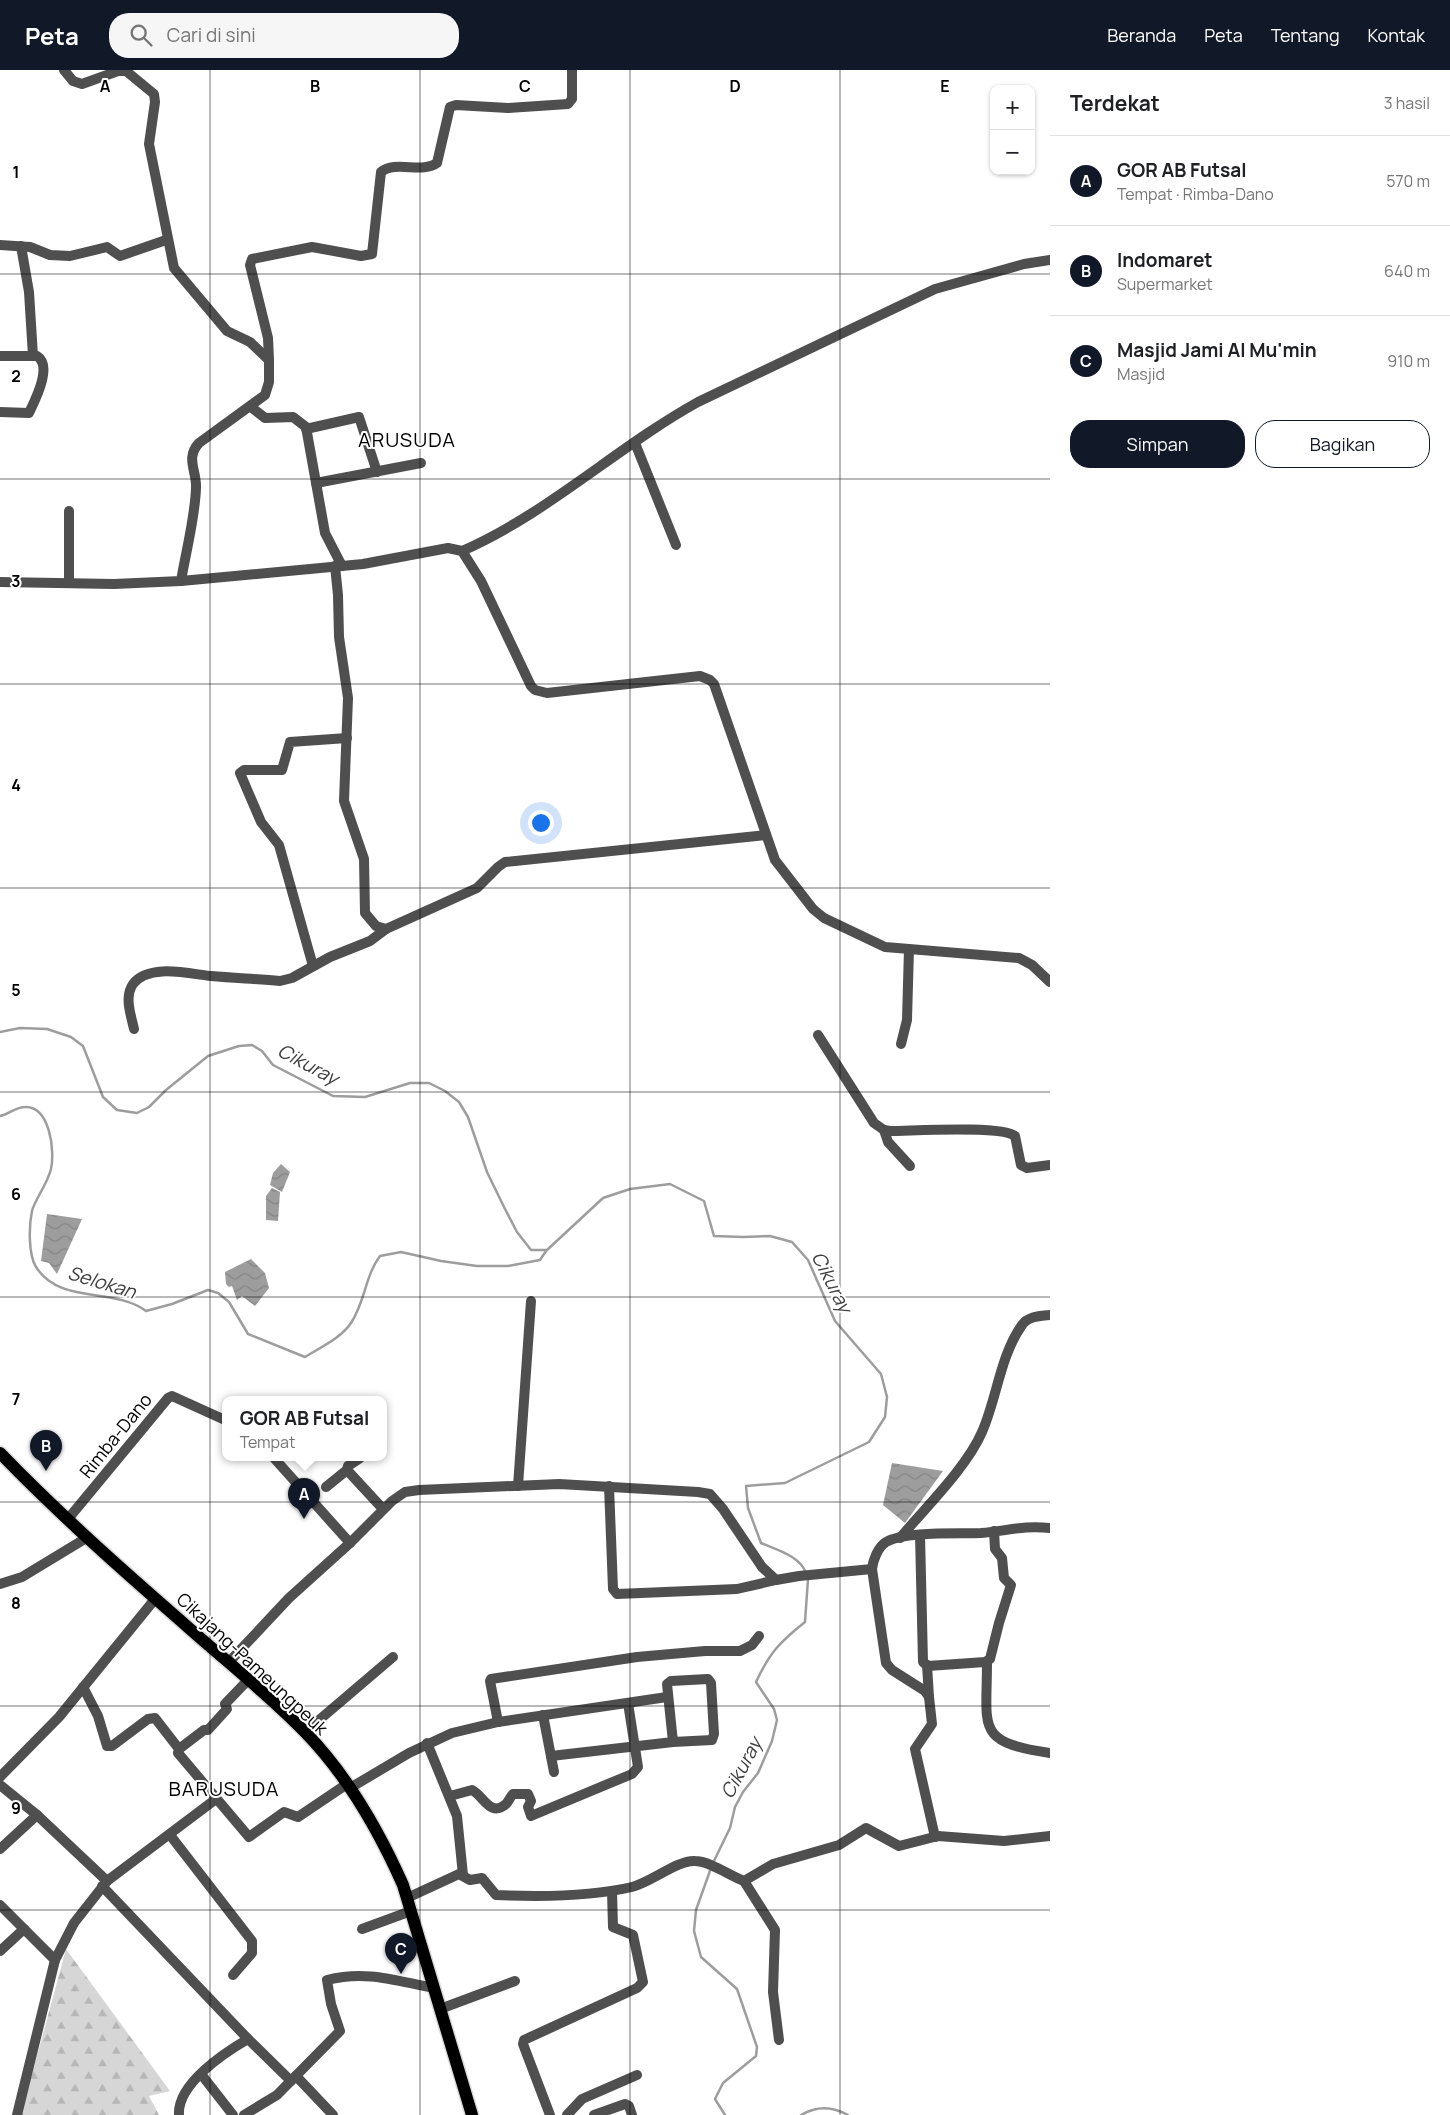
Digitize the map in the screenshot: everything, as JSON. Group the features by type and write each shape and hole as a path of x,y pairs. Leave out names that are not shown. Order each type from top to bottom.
{"main road":[{"name":"Cikajang-Pameungpeuk","path":"0,1453 155,1599 229,1662 306,1732 348,1786 387,1851 409,1904 472,2115"}],"street":[{"path":"64,70 73,80 82,84 118,71 126,71 154,94 155,102 149,140 166,240 176,272 227,331 252,344 269,360"},
{"path":"181,581 196,490 191,464 192,454 199,443 251,407 265,395 268,389 268,338 250,265 252,259 312,246 361,256 372,254 381,172 387,169 430,166 437,163 450,107 456,105 508,108 568,104 572,99 572,70"},
{"path":"0,246 30,247 50,255 70,256 108,248 120,256 166,240"},
{"path":"21,246 29,292 33,356"},
{"path":"0,582 114,584 181,581 363,564 448,548 462,551 540,507 635,442 698,402 935,289 1024,264 1050,260"},
{"path":"0,356 39,357 42,361 43,372 30,411 26,414 0,412"},
{"path":"251,407 266,418 297,418 306,429 325,532 338,566 338,637 347,692 344,801 364,859 365,913 376,926 386,929"},
{"path":"306,429 359,416 377,472"},
{"path":"635,442 676,545"},
{"path":"316,483 422,463"},
{"path":"69,511 69,583"},
{"path":"462,551 481,581 531,686 535,690 547,693 700,676 714,684 766,835 782,871 818,914 879,946 1019,958 1032,965 1050,982"},
{"path":"313,966 279,845 261,822 240,773 244,770 282,770 290,742 347,738"},
{"path":"134,1029 128,1003 129,994 132,985 146,975 179,971 280,981 292,978 313,966 370,941 386,929 481,886 505,862 766,835"},
{"path":"901,1044 907,1020 909,949"},
{"path":"818,1035 874,1123 884,1130 981,1130 1006,1132 1014,1136 1021,1166 1027,1168 1050,1165"},
{"path":"884,1130 888,1142 910,1166"},
{"path":"518,1486 531,1301"},
{"path":"900,1538 972,1450 982,1434 1011,1346 1022,1325 1028,1319 1050,1315"},
{"name":"Rimba-Dano","path":"68,1519 76,1513 168,1398 172,1396 222,1419"},
{"path":"277,1461 350,1543"},
{"path":"326,1487 347,1470 350,1463 354,1461"},
{"path":"347,1470 383,1509"},
{"path":"229,1662 289,1598 350,1543 383,1509 405,1492 453,1487 559,1484 710,1494 724,1509 762,1568 776,1580"},
{"path":"609,1486 613,1589 617,1594 737,1588 811,1574 872,1569"},
{"path":"930,1697 892,1670 886,1663 872,1569 873,1562 883,1544 900,1538 920,1535 994,1531 1025,1526 1050,1528"},
{"path":"994,1531 995,1549 1002,1558 1004,1578 1011,1585 990,1659 987,1662 987,1719 992,1733 1003,1742 1050,1753"},
{"path":"920,1535 921,1634 923,1662 927,1665 932,1724 915,1750 935,1837"},
{"path":"0,1584 22,1577 88,1537"},
{"path":"0,1777 59,1717 155,1599"},
{"path":"498,1722 491,1679 637,1657 706,1651 740,1651 752,1645 759,1636"},
{"path":"306,1732 393,1657"},
{"path":"927,1665 987,1662"},
{"path":"551,1756 673,1742 708,1741 713,1738 711,1683 705,1678 671,1681 666,1686 673,1742"},
{"path":"179,1749 219,1721 227,1709 225,1704 248,1680"},
{"path":"83,1687 98,1716 107,1746 112,1746 148,1719 155,1718 179,1749 178,1753 250,1838 284,1812 298,1817 348,1786 427,1743 452,1733 498,1722 668,1697"},
{"path":"450,1796 472,1790 487,1806 492,1808 505,1805 513,1794 528,1794 531,1801 528,1807 531,1816 632,1774 638,1767 628,1703"},
{"path":"543,1715 554,1772"},
{"path":"427,1743 450,1796 459,1823 463,1875"},
{"path":"0,1785 37,1815 105,1884 248,2040 333,2115"},
{"path":"17,2115 55,1960 74,1923 105,1884 216,1799"},
{"path":"0,1849 37,1815"},
{"path":"744,1880 773,1864 839,1845 866,1828 900,1846 935,1837 1004,1842 1050,1836"},
{"path":"170,1835 252,1941 252,1953 233,1975"},
{"path":"362,1929 409,1904 454,1875 463,1875 470,1880 482,1878 496,1895 612,1891 647,1881 689,1861 705,1863 744,1880 775,1930 773,1988 779,2040"},
{"path":"550,2115 523,2044 524,2040 637,1988 643,1982 633,1935 613,1926 612,1891"},
{"path":"0,1906 55,1960"},
{"path":"0,1951 24,1929"},
{"path":"244,2115 270,2100 294,2079 340,2031 331,2004 327,1980 346,1975 376,1975 434,1988"},
{"path":"440,2009 515,1981"},
{"path":"179,2115 181,2101 193,2081 227,2052 248,2040"},
{"path":"201,2074 233,2115"},
{"path":"567,2115 582,2100 636,2075"},
{"path":"594,2115 625,2104 629,2106 632,2115"}],"green space":[{"path":"66,1949 170,2091 149,2096 159,2115 21,2115"}],"water":[{"path":"281,1164 290,1172 282,1192 270,1185 273,1173"},
{"path":"272,1188 280,1192 278,1221 266,1220 266,1196"},
{"path":"47,1214 82,1219 57,1274 49,1263 41,1261"},
{"path":"251,1259 265,1273 269,1288 255,1306 242,1296 237,1300 232,1286 229,1287 226,1284 225,1272"},
{"path":"892,1463 943,1471 905,1523 883,1505"}],"waterway":[{"name":"Cikuray","path":"0,1032 20,1028 47,1029 71,1037 83,1046 103,1097 117,1110 137,1113 149,1107 166,1090 208,1056 239,1046 252,1045 262,1051 273,1065 333,1096 365,1097 410,1083 429,1083 445,1091 459,1102 468,1117 487,1172 504,1207 517,1232 531,1250 547,1250 603,1198 630,1189 670,1184 704,1201 714,1236 770,1236 792,1242 808,1260 835,1321 881,1374 887,1397 885,1417 869,1442 785,1483 746,1486 748,1508 761,1543 793,1558 799,1562 806,1573"},
{"name":"Selokan","path":"0,1116 22,1107 33,1109 40,1114 49,1131 52,1152 51,1169 32,1211 30,1231 30,1247 33,1261 46,1279 59,1287 119,1299 146,1311 172,1304 208,1290 218,1293 229,1302 248,1334 305,1357 336,1338 351,1323 356,1315 371,1272 380,1256 401,1252 441,1261 477,1266 508,1266 540,1260 546,1251"},
{"name":"Cikuray","path":"713,1863 730,1828 735,1807 743,1792 758,1773 772,1741 777,1720 774,1709 756,1682 776,1648 805,1622 808,1579"},
{"name":"Cikuray","path":"711,1868 696,1910 694,1931 701,1957 737,1989 757,2047 756,2056 723,2083 715,2099 725,2115"},
{"name":"Cikuray","path":"801,2115 812,2110 824,2108 848,2115"}],"place":[{"name":"Indomaret","path":"46,1471"},
{"name":"GOR AB Futsal","path":"304,1519"},
{"name":"Masjid Jami Al Mu'min","path":"401,1974"}],"district":[{"name":"ARUSUDA","path":"407,440"},
{"name":"BARUSUDA","path":"224,1789"}]}
